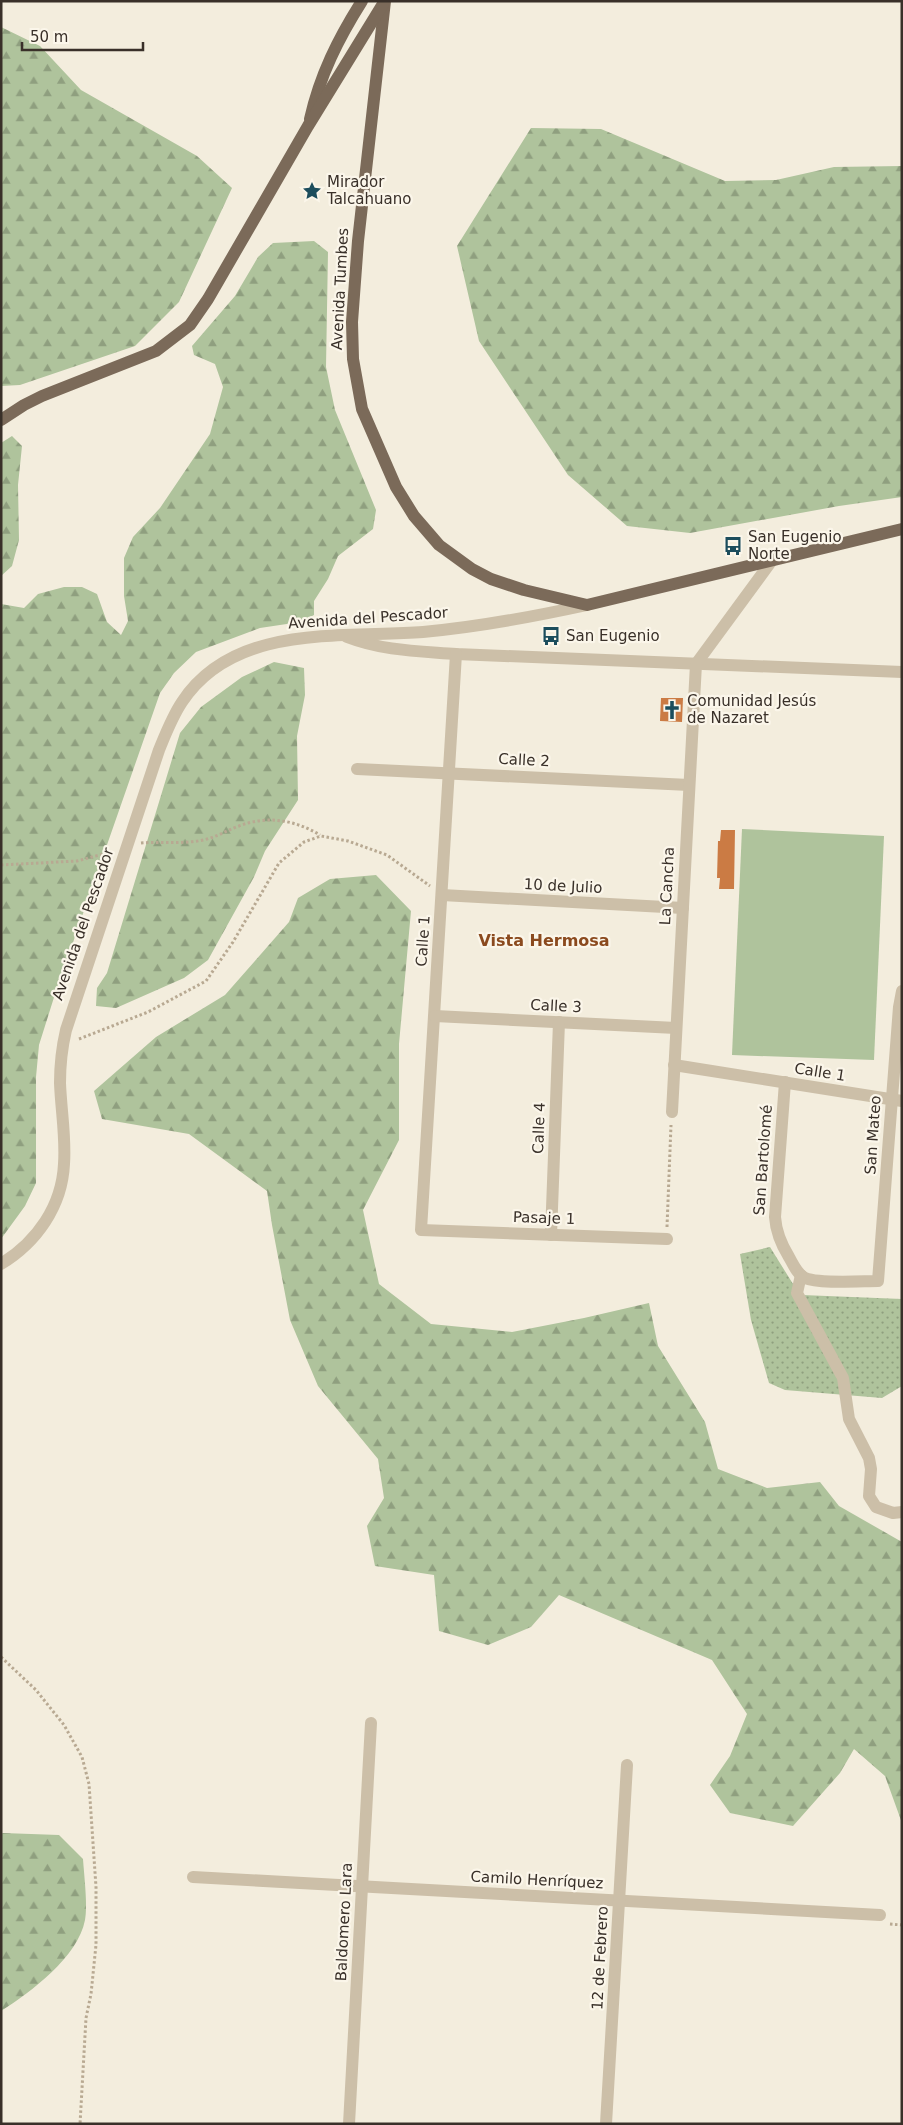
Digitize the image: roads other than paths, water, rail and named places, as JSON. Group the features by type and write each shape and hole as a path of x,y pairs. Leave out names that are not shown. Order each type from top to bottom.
{"main road":[{"name":"Avenida Tumbes","path":"308,126 319,84 331,54 362,1"},
{"name":"Avenida Tumbes","path":"1,420 42,396 156,351 190,325 242,243 308,126 348,64 385,1"},
{"name":"Avenida Tumbes","path":"385,1 362,197 353,298 352,359 362,409 388,471 404,502 439,545 472,569 491,579 524,590 587,605"},
{"name":"Avenida del Pescador","path":"587,605 902,528"}],"street":[{"path":"696,664 773,559"},
{"name":"Avenida del Pescador","path":"1,1264 22,1249 44,1224 58,1195 64,1162 60,1082 63,1044 70,1015 166,731 183,701 196,685 219,666 236,656 257,647 292,639 420,632 502,623 587,605"},
{"path":"343,635 368,645 388,649 456,654 902,672"},
{"name":"Calle 1","path":"421,1230 456,654"},
{"name":"La Cancha","path":"672,1112 696,664"},
{"name":"Calle 2","path":"357,769 689,785"},
{"name":"10 de Julio","path":"442,895 682,908"},
{"name":"San Mateo","path":"801,1275 810,1280 878,1281 897,1100 902,991"},
{"name":"Calle 3","path":"434,1016 676,1028"},
{"name":"Calle 4","path":"551,1235 559,1022"},
{"name":"Calle 1","path":"674,1065 897,1100"},
{"name":"San Bartolomé","path":"785,1082 775,1217 782,1246 801,1275"},
{"name":"Pasaje 1","path":"421,1230 666,1240"},
{"path":"801,1275 797,1293 843,1378 849,1419 869,1458 871,1469 869,1496 876,1507 893,1513 902,1512"},
{"name":"Baldomero Lara","path":"349,2124 371,1723"},
{"name":"12 de Febrero","path":"606,2124 627,1765"},
{"name":"Camilo Henríquez","path":"193,1878 880,1915"}],"place":[{"name":"Mirador Talcahuano","path":"312,191"},
{"name":"San Eugenio Norte","path":"733,546"},
{"name":"San Eugenio","path":"551,636"},
{"name":"Comunidad Jesús de Nazaret","path":"672,710"}],"district":[{"name":"Vista Hermosa","path":"544,940"}]}
